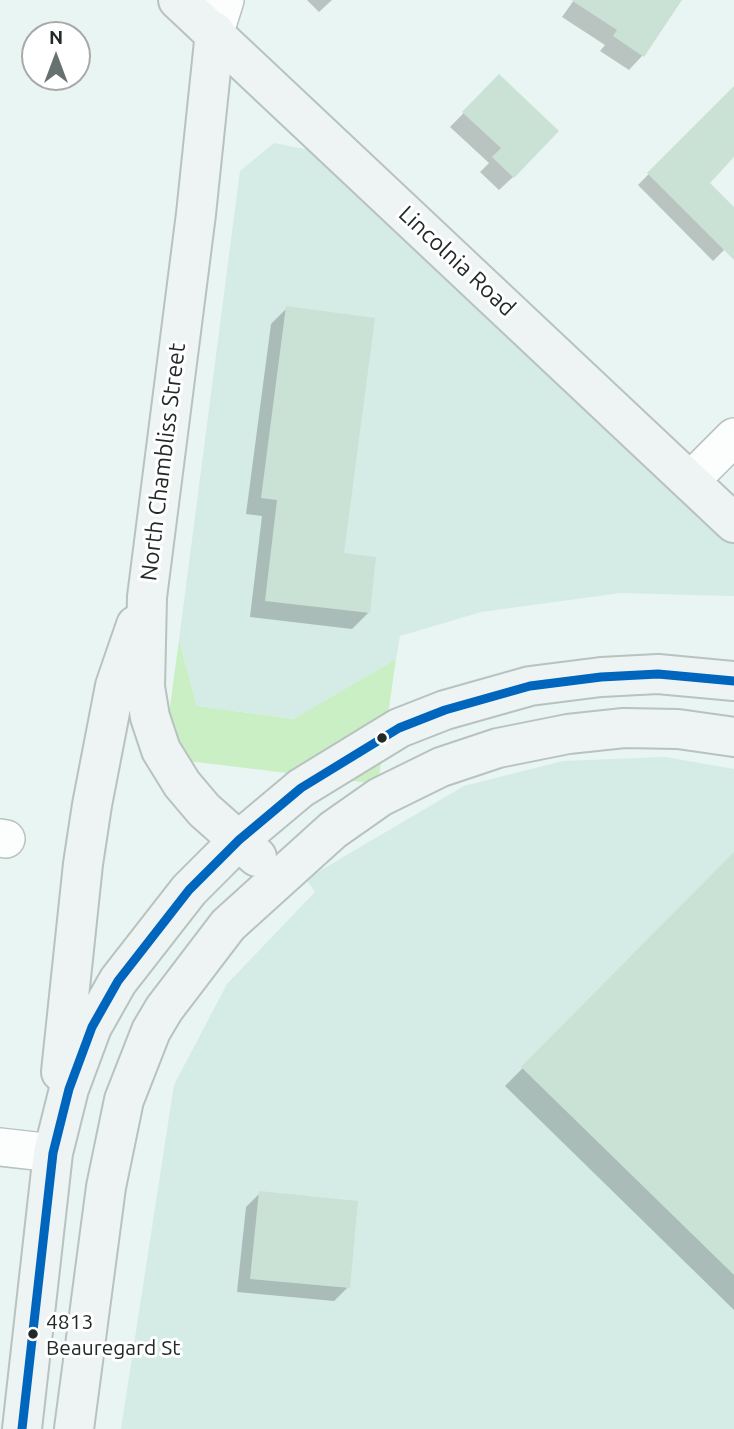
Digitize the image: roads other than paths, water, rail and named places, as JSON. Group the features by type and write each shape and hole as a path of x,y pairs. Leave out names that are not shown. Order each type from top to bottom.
{"main road":[{"name":"Lincolnia Road","path":"178,0 220,16 734,523"},
{"name":"North Chambliss Street","path":"220,16 147,597 145,687 150,718 161,750 197,801 279,877"},
{"path":"22,1429 54,1153 83,864 115,686 147,597"},
{"path":"54,1153 83,1050 118,981 189,890 239,840 301,788 399,728 483,697 530,686 601,677 658,674 734,681"},
{"path":"74,1429 109,1174 124,1100 151,1031 185,978 228,925 333,830 380,797 441,767 498,748 568,734 624,728 678,729 734,737"}],"street":[{"path":"690,481 734,437"},
{"path":"0,1147 54,1153"}],"place":[{"name":"4813 Beauregard St","path":"33,1334"}]}
